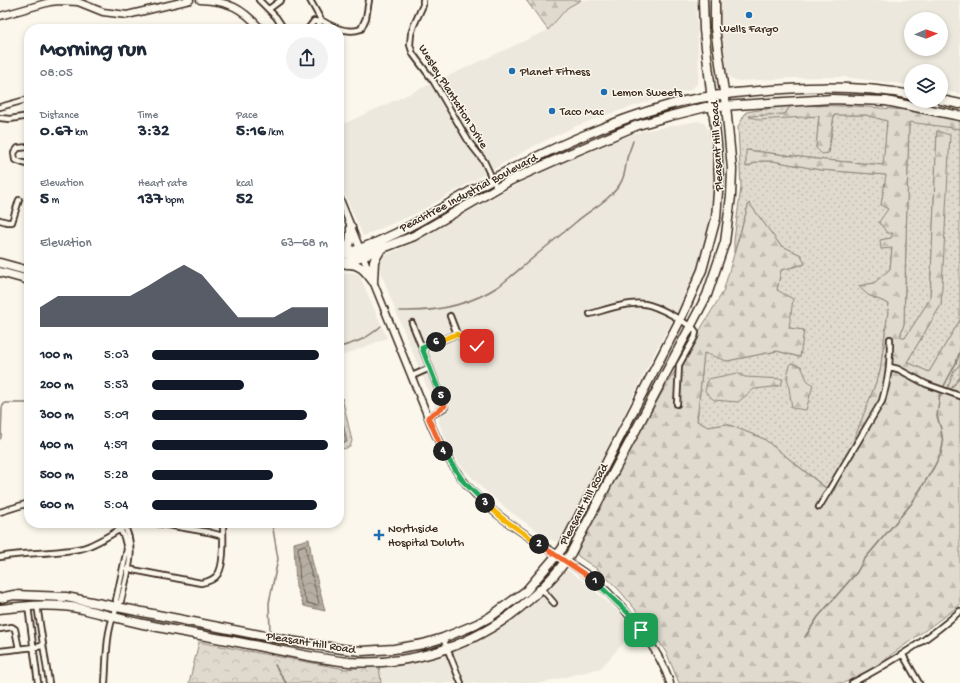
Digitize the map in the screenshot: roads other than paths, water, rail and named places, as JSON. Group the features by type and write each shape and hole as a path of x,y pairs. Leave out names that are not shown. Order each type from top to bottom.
{"highway":[{"name":"Pleasant Hill Road","path":"0,598 14,596 66,597 290,641 350,650 394,649 424,644 443,638 477,624 504,608 526,591 562,549 680,320 702,270 716,218 718,193 718,168 704,30 703,0"},
{"name":"Pleasant Hill Road","path":"0,609 37,605 82,609 165,629 312,656 350,662 386,662 410,658 448,648 468,640 494,626 521,607 542,589 562,568 577,543 707,294 725,242 730,203 732,170 714,0"},
{"name":"Peachtree Industrial Boulevard","path":"344,263 492,179 575,139 606,126 668,105 711,95 775,89 836,88 881,90 904,94"},
{"name":"Peachtree Industrial Boulevard","path":"344,255 381,249 414,236 511,180 593,143 638,125 670,116 713,107 832,99 871,99 960,116"},
{"path":"948,101 960,104"},
{"path":"344,252 348,249 351,240 351,226"},
{"path":"373,281 374,261 381,249"},
{"path":"0,263 24,270"},
{"path":"344,265 358,265 373,281"},
{"path":"0,272 24,279"}],"street":[{"path":"0,16 50,2 59,1 78,2 103,12 126,15 190,0"},
{"path":"200,0 210,0 229,4 246,14 255,24"},
{"path":"259,0 269,9 281,24"},
{"path":"269,9 281,0"},
{"path":"310,0 320,21"},
{"path":"344,30 356,31 361,29 366,18 369,0"},
{"name":"Wesley Plantation Drive","path":"423,0 423,5 411,34 410,45 413,54 434,82 469,142 484,161 497,189"},
{"path":"312,24 314,21 320,21 328,24"},
{"path":"0,107 24,100"},
{"path":"0,118 10,119 24,117"},
{"path":"24,147 18,148 14,154 15,160 24,163"},
{"path":"0,220 12,222 20,200"},
{"path":"344,210 428,417 450,463 463,481 483,502 502,518 596,582 629,614 659,657 670,683"},
{"path":"590,314 629,305 644,304 680,320 694,329 696,332 695,337 679,365 677,404"},
{"path":"450,316 457,334 466,341"},
{"path":"412,323 445,406 428,417"},
{"path":"422,348 457,334"},
{"path":"819,507 882,401 887,385 890,367 890,339"},
{"path":"890,367 898,369 926,384 960,396"},
{"path":"412,376 430,368"},
{"path":"0,512 24,505"},
{"path":"0,557 84,548 119,528"},
{"path":"117,607 116,600 126,549 123,528"},
{"path":"105,683 112,617 121,601 131,548 129,534 124,528"},
{"path":"185,528 223,536"},
{"path":"128,569 201,583 210,581 218,575 222,564 223,528"},
{"path":"542,589 554,603"},
{"path":"37,605 49,683"},
{"path":"28,606 38,683"},
{"path":"852,683 903,655 943,626 960,611"},
{"path":"0,629 15,629 19,649"},
{"path":"443,638 461,683"},
{"path":"0,651 43,646"},
{"path":"903,655 919,683"}],"water":[{"path":"344,428 347,442 344,443"},
{"path":"309,539 312,560 325,611 304,606 296,587 294,543"}],"waterway":[{"path":"400,311 439,309 464,303 488,293 499,286 616,190 623,177 627,158 633,141"},
{"path":"344,346 362,340 381,326"},
{"path":"944,386 956,363 960,351"},
{"path":"805,637 818,617 857,572 863,561 912,503 934,467 941,453 943,444 937,416 940,393"},
{"path":"0,439 2,407 5,403 24,403"},
{"path":"270,631 269,603 278,559 273,528"},
{"path":"275,665 286,683"}],"place":[{"name":"Wells Fargo","path":"749,15"},
{"name":"Planet Fitness","path":"512,71"},
{"name":"Lemon Sweets","path":"604,92"},
{"name":"Taco Mac","path":"552,111"},
{"name":"Northside Hospital Duluth","path":"379,535"}]}
